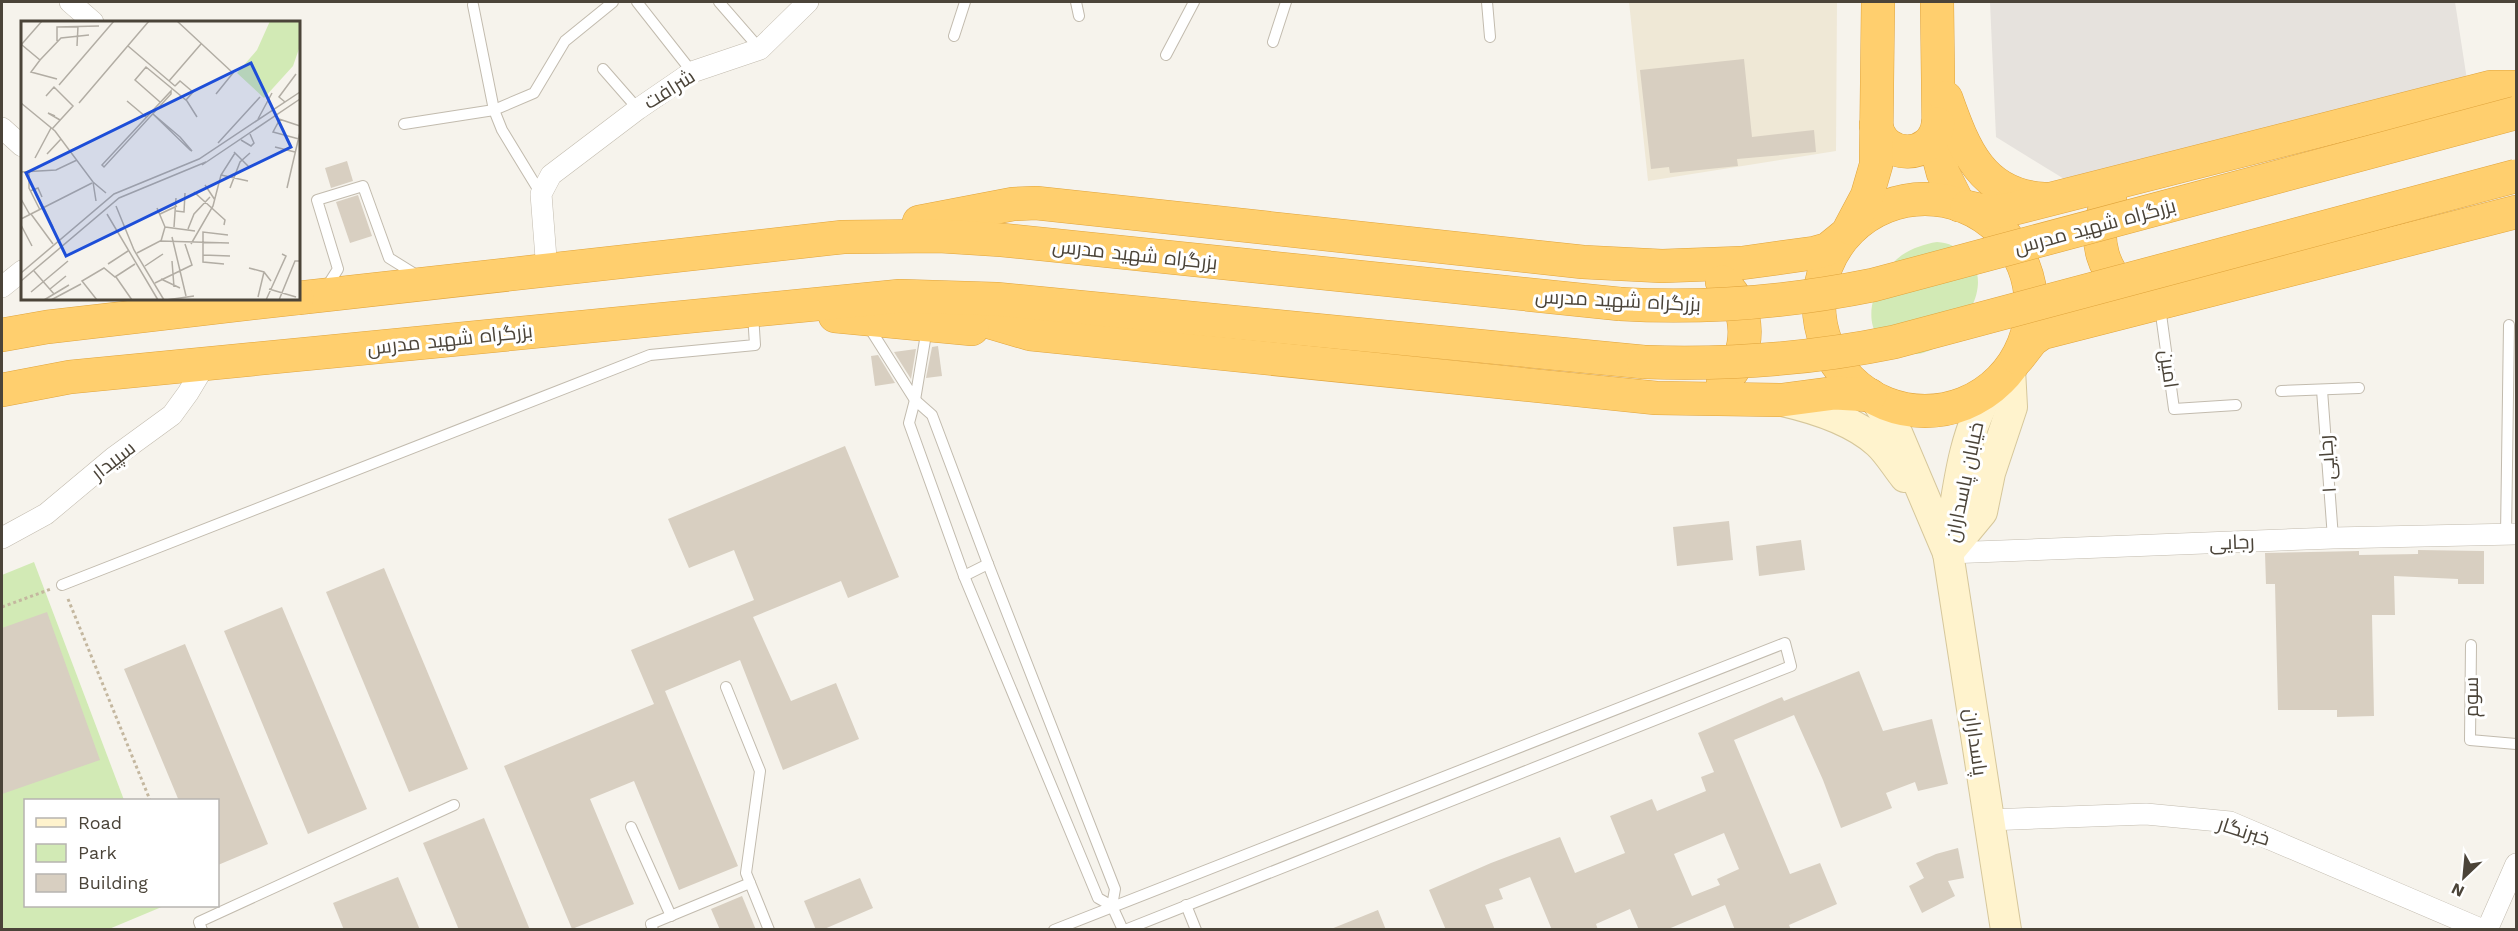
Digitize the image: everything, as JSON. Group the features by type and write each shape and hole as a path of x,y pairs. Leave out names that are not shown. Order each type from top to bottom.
{"highway":[{"path":"1878,2 1874,178 1865,202 1833,253 1824,272 1820,297 1821,322 1824,337 1835,360 1847,376 1873,397 1908,410 1939,410 1968,402 2006,373 2032,340 2042,333 2517,212"},
{"path":"1937,2 1940,165 1961,206"},
{"path":"1938,75 1962,140 1981,171 2009,191 2031,198 2049,199"},
{"name":"بزرگراه شهید مدرس","path":"1961,206 1995,212 2492,87 2517,87"},
{"name":"بزرگراه شهید مدرس","path":"843,237 939,236 1019,242 1620,304 1690,306 1754,303 1801,298 1873,285 2517,113"},
{"path":"1876,125 1886,144 1895,150 1906,152 1926,146 1936,133 1938,124"},
{"name":"بزرگراه شهید مدرس","path":"2,390 70,377 900,296 964,297 1012,301 1644,362 1759,362 1839,352 1894,342 2517,176"},
{"path":"2132,177 2116,190 2104,209 2099,230 2100,247 2108,268 2122,286 2141,297 2161,303"},
{"path":"1846,235 1867,216 1900,202 1930,199 1961,206 1986,218 2005,235 2019,255 2027,274 2031,293 2031,318 2026,338 2006,373"},
{"name":"بزرگراه شهید مدرس","path":"303,298 843,237 1013,204 1030,203 1583,261 1685,266 1758,261 1814,253 1833,246 1846,235"},
{"path":"1685,266 1704,270 1726,286 1741,309 1745,330 1740,357 1729,376 1707,393 1686,399"},
{"name":"بزرگراه شهید مدرس","path":"900,296 1030,334 1646,397 1775,400 1835,393 1873,397"},
{"name":"بزرگراه شهید مدرس","path":"4,331 285,300"},
{"path":"752,309 1030,334"}],"main road":[{"name":"خیابان پاسداران","path":"1948,553 1964,464 1979,411 2006,373"},
{"name":"خیابان پاسداران","path":"1873,397 1894,426 1948,553"},
{"path":"1775,400 1817,411 1870,437 1882,447 1929,507"},
{"name":"پاسداران","path":"1948,553 2006,930"}],"street":[{"path":"70,2 92,21"},
{"name":"شرافت","path":"542,194 550,174 638,109 692,72 760,49 807,2"},
{"path":"2,128 21,145"},
{"path":"542,194 547,271"},
{"path":"2,287 21,272"},
{"name":"سپیدار","path":"2,538 46,514 113,458 172,415 206,363"},
{"name":"رجایی","path":"1948,553 2333,538 2512,535"},
{"name":"خبرنگار","path":"1988,820 2146,814 2230,822 2485,930"},
{"path":"2485,930 2517,864"}],"lane":[{"path":"404,124 494,110 534,93 565,41 614,2"},
{"path":"637,2 692,72"},
{"path":"719,2 760,49"},
{"path":"954,36 965,2"},
{"path":"1076,2 1079,16"},
{"path":"1166,55 1194,2"},
{"path":"1273,42 1286,2"},
{"path":"1487,2 1490,37"},
{"path":"473,5 494,110 502,130 542,194"},
{"path":"603,69 638,109"},
{"path":"303,298 327,286 338,269 317,200 363,186 389,258 413,274 439,283"},
{"name":"امین","path":"2161,303 2175,409 2236,405"},
{"path":"62,585 650,356 755,345 752,309"},
{"path":"864,319 915,400 932,415 1115,889 1112,906"},
{"path":"928,325 909,423 964,576 1098,898 1112,906 1124,930 1791,666 1785,643 1112,906 1053,930"},
{"path":"2509,325 2512,535"},
{"path":"2281,391 2360,388"},
{"name":"رجایی ۱","path":"2322,390 2333,538"},
{"path":"964,576 988,564"},
{"name":"سوم","path":"2471,645 2470,740 2517,744"},
{"path":"726,687 760,771 746,873 769,930"},
{"path":"202,930 199,922 454,805"},
{"path":"631,827 671,916"},
{"path":"653,930 651,924 750,883"},
{"path":"1186,905 1196,930"}],"path":[{"path":"2,607 62,585 149,799"}],"shaded area":[{"path":"1629,2 1837,2 1836,151 1648,181"},
{"path":"1990,2 2455,2 2467,80 2074,185 1996,137"}],"green space":[{"path":"1937,242 1955,247 1974,266 1978,280 1976,297 1957,330 1943,343 1927,351 1912,354 1897,349 1878,336 1871,316 1872,304 1881,281 1894,262 1914,248"},
{"path":"34,562 124,799 24,799 24,907 162,907 109,929 2,930 2,575"}],"building":[{"path":"1744,59 1752,137 1814,130 1816,152 1737,159 1738,166 1670,173 1669,167 1651,169 1640,70"},
{"path":"347,161 353,181 331,188 325,168"},
{"path":"358,195 372,236 350,243 336,202"},
{"path":"938,346 942,376 926,378 932,347"},
{"path":"916,349 911,379 894,352"},
{"path":"878,355 895,383 875,386 871,356"},
{"path":"845,446 899,577 848,598 841,581 753,617 791,701 836,683 859,739 783,770 740,660 665,691 738,866 679,890 634,781 590,799 634,904 572,929 504,766 654,704 631,650 754,600 734,550 689,568 668,519"},
{"path":"1729,521 1733,560 1677,566 1673,527"},
{"path":"1801,540 1805,570 1759,576 1756,546"},
{"path":"2418,550 2484,551 2484,584 2458,584 2458,579 2394,576 2395,615 2372,615 2374,716 2337,717 2337,710 2278,710 2275,584 2266,584 2265,553 2359,551 2359,555 2418,554"},
{"path":"384,568 468,769 409,792 326,592"},
{"path":"282,607 367,809 308,834 224,631"},
{"path":"47,612 100,760 2,794 2,628"},
{"path":"185,644 268,844 219,865 219,799 178,799 124,669"},
{"path":"1859,671 1883,731 1932,719 1948,784 1918,791 1915,782 1886,793 1892,808 1841,828 1823,780 1794,715 1734,740 1790,874 1820,863 1837,904 1789,925 1791,930 1735,930 1725,905 1666,930 1639,930 1630,909 1596,924 1598,930 1552,930 1530,877 1499,889 1503,899 1485,905 1495,930 1446,930 1429,890 1560,837 1575,873 1625,853 1610,816 1652,799 1657,811 1706,791 1701,777 1714,772 1698,733 1782,697 1784,701","holes":["1724,833 1739,869 1717,879 1720,885 1692,896 1674,854"]},
{"path":"484,818 530,930 459,930 423,843"},
{"path":"1958,848 1964,878 1948,881 1955,896 1922,913 1909,886 1924,878 1916,863"},
{"path":"398,877 420,930 344,930 333,903"},
{"path":"860,878 873,908 822,930 816,930 804,901"},
{"path":"742,896 756,930 720,930 711,909"},
{"path":"1378,910 1386,930 1331,930 1331,929"}]}
